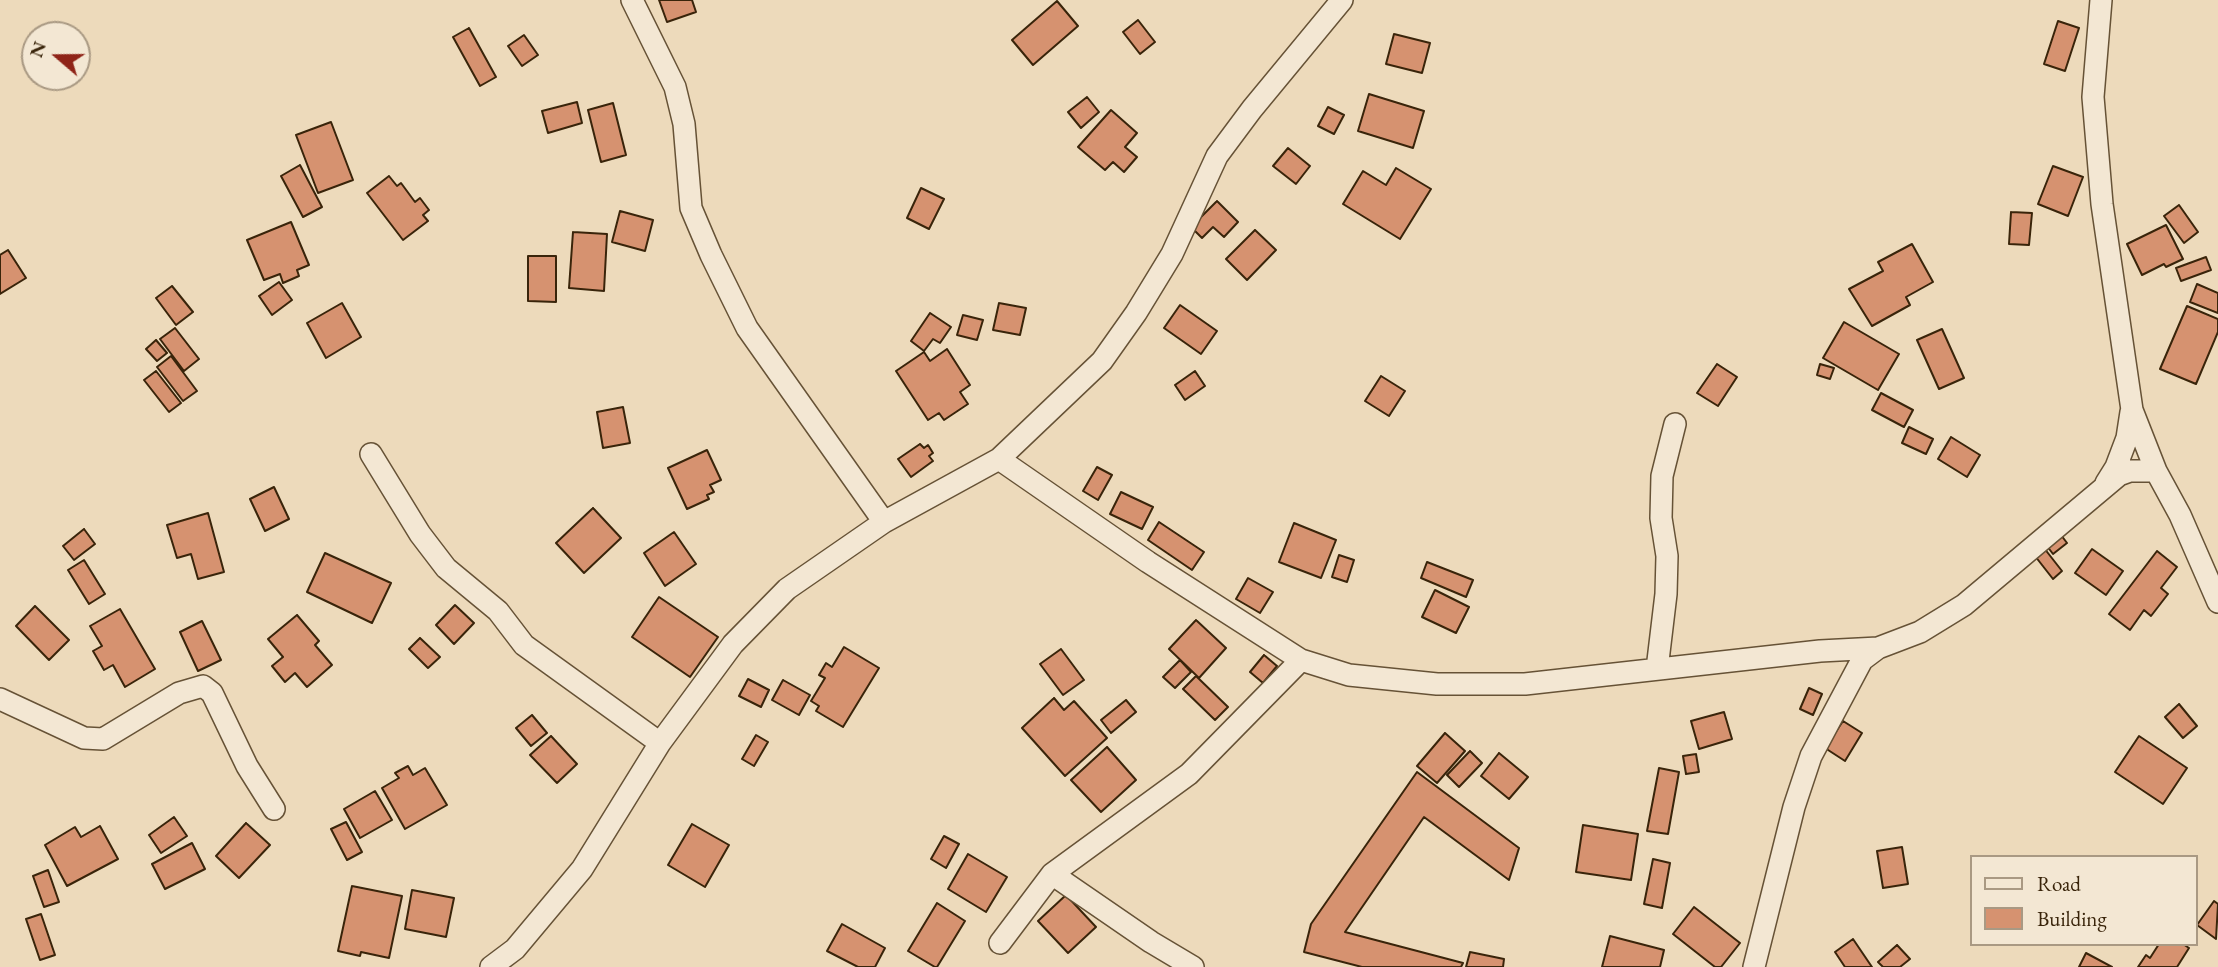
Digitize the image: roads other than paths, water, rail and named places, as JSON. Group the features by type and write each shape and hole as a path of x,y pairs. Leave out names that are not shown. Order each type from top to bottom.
{"street":[{"path":"632,0 675,88 684,124 691,208 711,255 747,328 884,522"},
{"path":"2101,0 2093,97 2102,204 2132,410 2156,471 2180,515 2218,602"},
{"path":"491,967 515,949 582,870 660,743 733,644 787,589 884,522 999,459 1102,361 1136,313 1172,254 1217,156 1335,3"},
{"path":"2101,490 2116,467 2127,438 2132,410"},
{"path":"1657,669 1666,594 1667,556 1661,517 1662,477 1675,424"},
{"path":"371,454 420,534 446,568 498,611 524,645 660,743"},
{"path":"999,459 1148,562 1301,660 1349,675 1437,684 1525,684 1820,651 1878,649"},
{"path":"1754,967 1794,807 1811,756 1862,660 1878,649 1920,632 1964,605 2119,475 2130,471 2156,471"},
{"path":"1000,943 1052,874 1189,774 1301,660"},
{"path":"0,699 84,738 103,739 179,693 203,686 212,693 247,766 274,809"},
{"path":"1052,874 1151,942 1193,967"}]}
